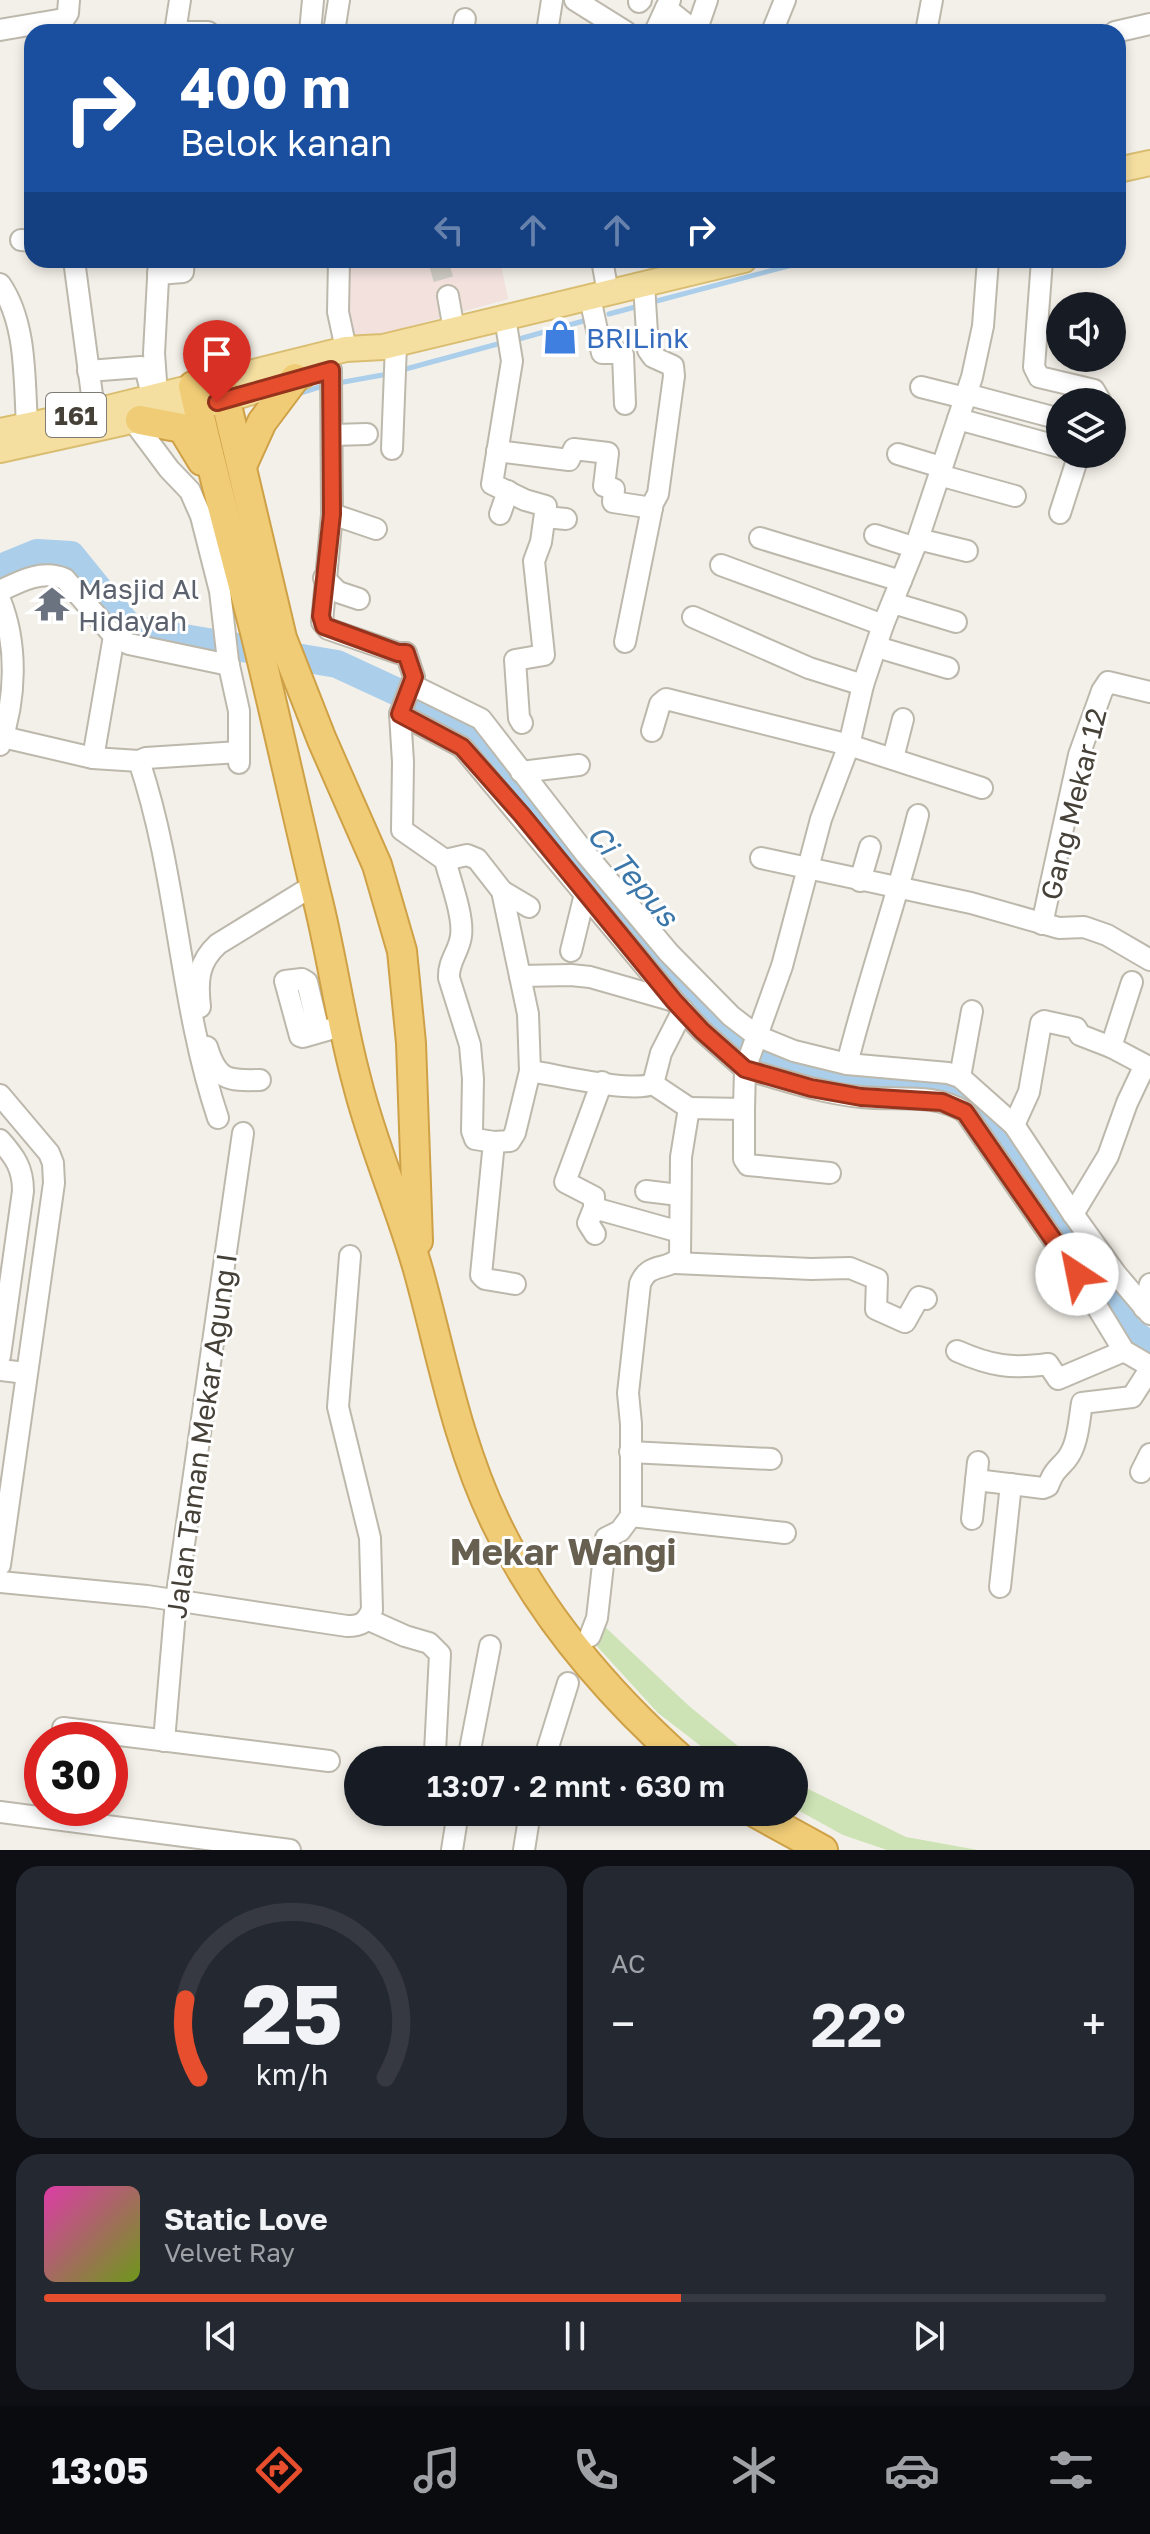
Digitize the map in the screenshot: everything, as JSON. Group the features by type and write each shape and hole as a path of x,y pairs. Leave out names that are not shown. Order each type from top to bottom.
{"highway":[{"path":"242,466 262,422 295,378"},
{"path":"224,390 242,466 269,636 262,667 314,885 332,1028 357,1082 419,1272 440,1363 471,1468 528,1582 567,1638 616,1698 667,1746"},
{"path":"195,396 214,482 269,636 298,678 377,865 402,951 411,1043 419,1272"},
{"path":"146,408 182,428 214,482"},
{"path":"283,753 320,736"},
{"path":"779,1826 823,1850"}],"main road":[{"path":"1126,168 1150,163"},
{"name":"161","path":"224,390 346,349 390,346 454,330 509,333 599,295 644,298 723,268"},
{"name":"161","path":"0,450 94,420 361,362 390,346"},
{"name":"161","path":"0,431 27,424 94,420"}],"street":[{"path":"35,24 64,19 69,0"},
{"path":"176,24 180,0"},
{"path":"311,24 313,0"},
{"path":"335,24 339,0"},
{"path":"548,24 552,0"},
{"path":"575,0 613,24"},
{"path":"698,24 707,0"},
{"path":"775,24 785,0"},
{"path":"928,24 932,0"},
{"path":"659,24 668,4 690,24"},
{"path":"1126,29 1150,24"},
{"path":"0,30 24,26"},
{"path":"75,268 94,420"},
{"path":"146,408 154,353 158,268"},
{"path":"163,268 183,272 183,268"},
{"path":"339,268 338,312 346,349"},
{"path":"601,268 599,295 602,353 623,355 625,404"},
{"path":"830,1173 748,1165 744,1159 746,1067 782,966 821,819 849,745 863,685 966,396 983,326 987,268"},
{"path":"1041,268 1034,367 1039,377 1090,388"},
{"path":"0,284 18,321 27,424"},
{"path":"448,296 454,330"},
{"path":"625,642 652,508 658,494 674,376 673,366 649,353 644,298"},
{"path":"509,333 512,361 492,484 525,500 543,503 556,518 541,542 534,561 544,655 515,660 519,718 522,723"},
{"path":"390,346 392,449"},
{"path":"0,600 8,620 13,653 11,692 1,741 93,758 139,761 146,758 239,757 239,711 228,663 220,591 196,504 190,491 169,469 146,408 146,371 141,367 88,371"},
{"path":"331,370 332,514 321,616 324,626 398,653 406,653 414,677 406,699 402,830 445,860 462,926 459,946 448,968 470,1045 472,1131 475,1139 494,1142 510,1141 515,1133 530,1071 528,1014 502,891"},
{"path":"921,387 1046,415"},
{"path":"1008,432 1015,407"},
{"path":"958,419 1046,443"},
{"path":"333,435 367,434"},
{"path":"497,451 569,460 574,449 608,453 604,486 614,489 613,502 652,508"},
{"path":"898,454 1015,496"},
{"path":"1060,513 1074,468"},
{"path":"500,514 508,491"},
{"path":"332,514 376,529"},
{"path":"875,535 967,551"},
{"path":"760,538 901,581"},
{"path":"721,565 883,625"},
{"path":"0,591 46,573 56,575 65,579 114,636 129,644 228,663"},
{"path":"324,578 338,592 359,599"},
{"path":"893,603 956,622"},
{"path":"693,617 809,668 863,685"},
{"path":"93,758 114,636"},
{"path":"877,647 948,668"},
{"name":"Gang Mekar 12","path":"1042,924 1079,755 1102,691 1108,682 1150,692"},
{"path":"406,699 481,719 669,953 756,1040 847,1064 948,1073 960,1077 1014,1125 1073,1214 1147,1311"},
{"path":"406,699 462,747 678,1005 746,1067 824,1090 861,1097 942,1102 965,1112 1077,1274 1124,1351 1150,1368 1132,1397 1082,1403 1072,1449 1066,1460 1056,1467 1048,1486 1011,1484 977,1471 972,1519"},
{"path":"652,731 661,702 666,699 849,745 982,788"},
{"path":"893,758 903,719"},
{"path":"139,761 147,784 195,1003 217,1071 234,1081 260,1080"},
{"path":"521,772 579,765"},
{"path":"847,1064 876,952 899,888 918,815"},
{"path":"860,881 870,847"},
{"path":"445,860 467,855 477,859 502,891 529,907"},
{"path":"761,858 971,903 1059,928 1084,927 1107,935 1150,960"},
{"path":"218,1118 203,1074 195,1003 200,968 206,955 218,944 314,885"},
{"path":"571,951 585,894"},
{"path":"520,976 590,977 678,1005"},
{"path":"1111,1047 1132,982"},
{"path":"653,1084 678,1005"},
{"path":"960,1077 972,1011"},
{"path":"1014,1125 1029,1092 1041,1023 1044,1021 1076,1028 1080,1035 1147,1058 1108,1156 1073,1214"},
{"path":"530,1071 644,1088 653,1084"},
{"path":"595,1234 588,1223 594,1208 594,1197 565,1182 602,1082"},
{"path":"653,1084 689,1108 744,1109"},
{"path":"0,1095 49,1153 54,1183 0,1565"},
{"path":"675,1263 680,1257 681,1157 689,1108"},
{"name":"Jalan Taman Mekar Agung I","path":"164,1741 176,1600 243,1133"},
{"path":"0,1140 19,1163 23,1191 0,1356"},
{"path":"494,1142 481,1271 485,1279 515,1284"},
{"path":"646,1191 679,1195"},
{"path":"594,1208 680,1232"},
{"path":"0,1582 176,1600 360,1626 372,1610 370,1538 338,1407 350,1256"},
{"path":"590,1636 597,1618 606,1538 620,1531 631,1516 628,1393 636,1304 643,1274 650,1269 675,1263 850,1268 877,1279 876,1309 905,1322 919,1297 926,1299"},
{"path":"1147,1311 1150,1284"},
{"path":"957,1351 978,1360 1016,1368 1048,1364 1058,1379 1124,1351"},
{"path":"0,1370 26,1373"},
{"path":"630,1452 771,1459"},
{"path":"1000,1587 1011,1484"},
{"path":"631,1516 785,1533"},
{"path":"367,1619 429,1643 440,1654 435,1746"},
{"path":"471,1746 490,1646"},
{"path":"548,1746 568,1683"},
{"path":"128,1736 329,1761"},
{"path":"0,1812 290,1850"},
{"path":"452,1850 456,1826"},
{"path":"524,1850 528,1826"}],"shaded area":[{"path":"342,268 502,268 508,299 347,344"}],"green space":[{"path":"604,1626 689,1706 738,1746 701,1746 658,1713 594,1643"},
{"path":"808,1789 906,1837 978,1850 887,1850 843,1835 808,1816"}],"waterway":[{"path":"649,303 781,268"},
{"path":"609,314 639,306"},
{"path":"519,339 587,320"},
{"path":"402,370 505,342"},
{"path":"338,383 388,374"},
{"path":"297,394 326,385"},
{"name":"Ci Tepus","path":"0,568 37,553 71,555 131,629 337,664 458,720 661,962 726,1030 819,1075 961,1093 1004,1144 1078,1259 1130,1331 1150,1345"}],"tunnel":[{"path":"440,268 448,296"}],"place":[{"name":"BRILink","path":"560,337"},
{"name":"Masjid Al Hidayah","path":"52,604"}],"district":[{"name":"Mekar Wangi","path":"563,1551"}],"route":[{"path":"217,402 331,370 332,514 321,616 324,626 398,653 406,653 414,677 400,714 462,747 522,815 674,1001 745,1069 811,1088 861,1097 919,1098 942,1102 965,1112 1077,1274"}]}
